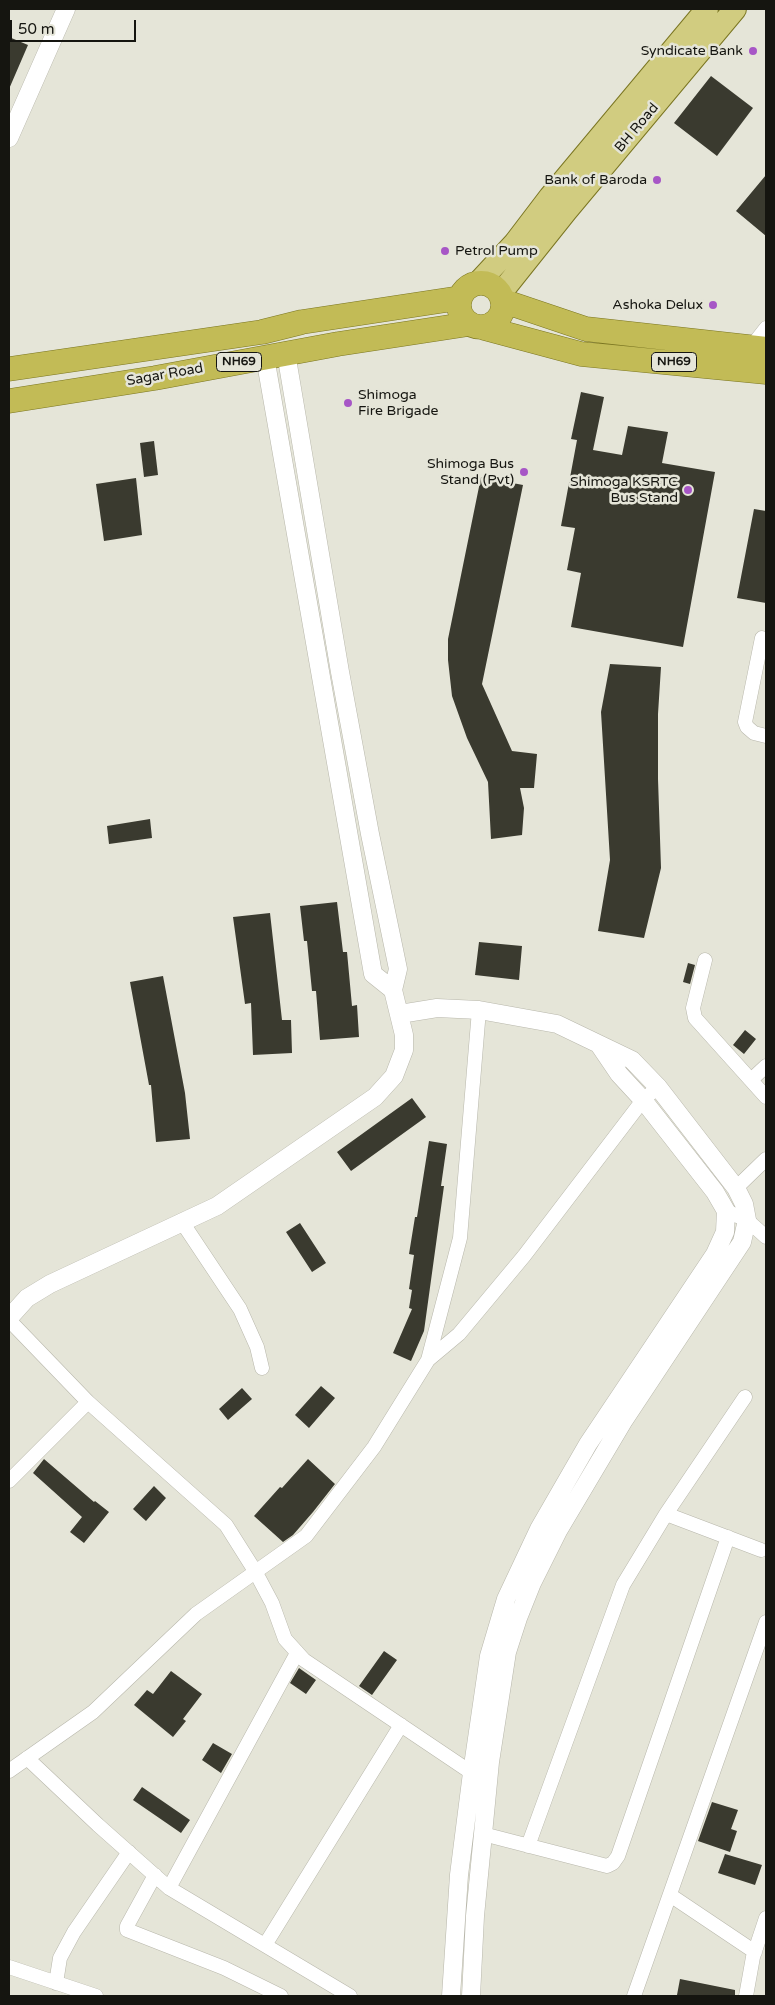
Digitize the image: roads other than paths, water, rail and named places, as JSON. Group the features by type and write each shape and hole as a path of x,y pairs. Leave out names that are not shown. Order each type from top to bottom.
{"highway":[{"name":"NH69","path":"469,290 493,286 502,297 586,329 761,341"},
{"path":"469,290 459,305 460,313 476,326"},
{"name":"Sagar Road","path":"9,369 262,332 302,322 469,290"},
{"name":"NH69","path":"476,326 493,325 499,320 503,313 502,297"},
{"name":"NH69","path":"476,326 581,354 766,372"},
{"name":"Sagar Road","path":"9,400 155,378 275,355 476,326"}],"main road":[{"name":"BH Road","path":"469,290 514,243 707,9"},
{"name":"BH Road","path":"502,297 567,210 736,9"}],"street":[{"path":"9,138 66,9"},
{"path":"275,355 342,681 370,834 398,969 393,990 404,1035 404,1050 394,1076 375,1098 217,1206 50,1284 27,1298 11,1313 88,1402 226,1525 256,1571 272,1603 285,1639 304,1660 472,1773"},
{"path":"275,355 373,974 393,990"},
{"path":"762,638 745,722 746,727 754,733 766,736"},
{"path":"705,960 693,1008 695,1018 766,1097"},
{"path":"400,1014 437,1008 479,1010 557,1024 632,1060 658,1087 736,1188 744,1204 747,1220 742,1242 624,1420 558,1531 532,1583 507,1652 490,1762 475,1916 471,1996"},
{"path":"9,1771 93,1712 196,1614 306,1536 374,1446 428,1360 460,1238 479,1010"},
{"path":"451,1996 459,1875 472,1773 489,1656 506,1599 539,1529 588,1444 714,1254 725,1232 726,1211 715,1192 643,1100 619,1074 600,1046"},
{"path":"751,1080 766,1066"},
{"path":"428,1360 459,1334 524,1256 643,1100 658,1087"},
{"path":"736,1188 766,1160"},
{"path":"726,1211 747,1220 766,1237"},
{"path":"182,1222 240,1309 257,1347 262,1368"},
{"path":"528,1846 622,1585 666,1514 745,1397"},
{"path":"9,1482 88,1402"},
{"path":"666,1514 761,1550"},
{"path":"483,1834 607,1866 613,1863 618,1856 728,1537"},
{"path":"634,1996 766,1622"},
{"path":"170,1888 297,1653"},
{"path":"265,1945 401,1725"},
{"path":"27,1758 170,1888 350,1996"},
{"path":"56,1983 60,1958 74,1932 129,1852"},
{"path":"155,1875 126,1926 127,1930 224,1968 281,1996"},
{"path":"670,1895 755,1952"},
{"path":"746,1996 755,1952 766,1918"},
{"path":"9,1967 96,1996"}],"place":[{"name":"Syndicate Bank","path":"753,51"},
{"name":"Bank of Baroda","path":"657,180"},
{"name":"Petrol Pump","path":"445,251"},
{"name":"Ashoka Delux","path":"713,305"},
{"name":"Shimoga Fire Brigade","path":"348,403"},
{"name":"Shimoga Bus Stand (Pvt)","path":"524,472"},
{"name":"Shimoga KSRTC Bus Stand","path":"688,490"}]}
